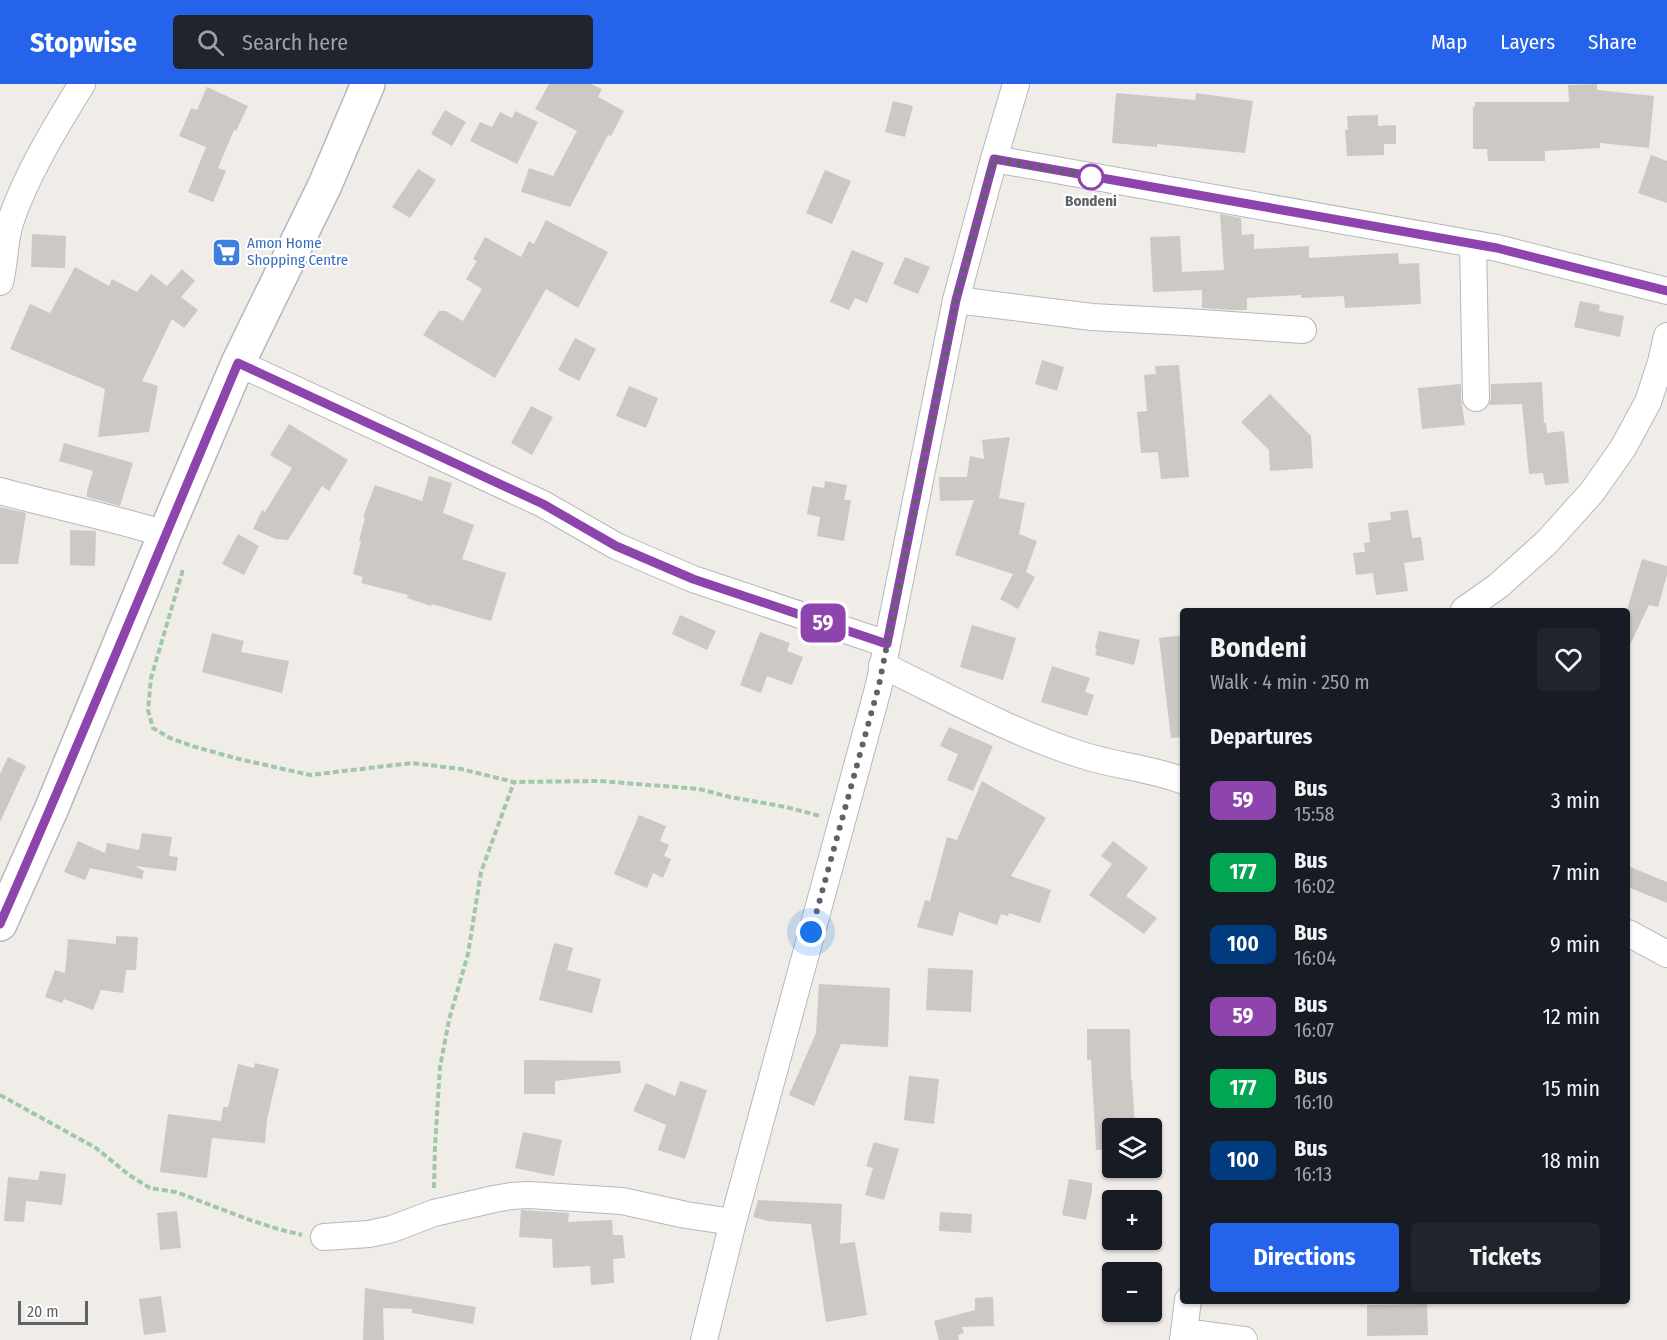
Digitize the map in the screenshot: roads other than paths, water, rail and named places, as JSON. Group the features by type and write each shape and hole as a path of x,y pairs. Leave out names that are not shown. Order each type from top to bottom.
{"main road":[{"path":"0,924 51,810 238,363 325,185 368,84"}],"street":[{"path":"0,282 9,225 24,188 82,84"},
{"path":"704,1340 732,1222 879,685 956,300 1016,84"},
{"path":"994,159 1497,248 1667,291"},
{"path":"1473,244 1476,398"},
{"path":"956,300 1092,317 1303,330"},
{"path":"1467,608 1498,586 1539,549 1592,492 1623,448 1648,402 1662,362 1667,336"},
{"path":"238,363 543,504 616,546 885,655 1016,731 1084,756 1179,775"},
{"path":"0,491 130,523 165,534"},
{"path":"1630,934 1667,954"},
{"path":"324,1237 369,1234 392,1229 434,1213 494,1199 529,1195 622,1201 732,1222"},
{"path":"1187,1304 1183,1336 1244,1340"}],"place":[{"name":"Bondeni","path":"1091,177"},
{"name":"Amon Home Shopping Centre","path":"226,252"}]}
